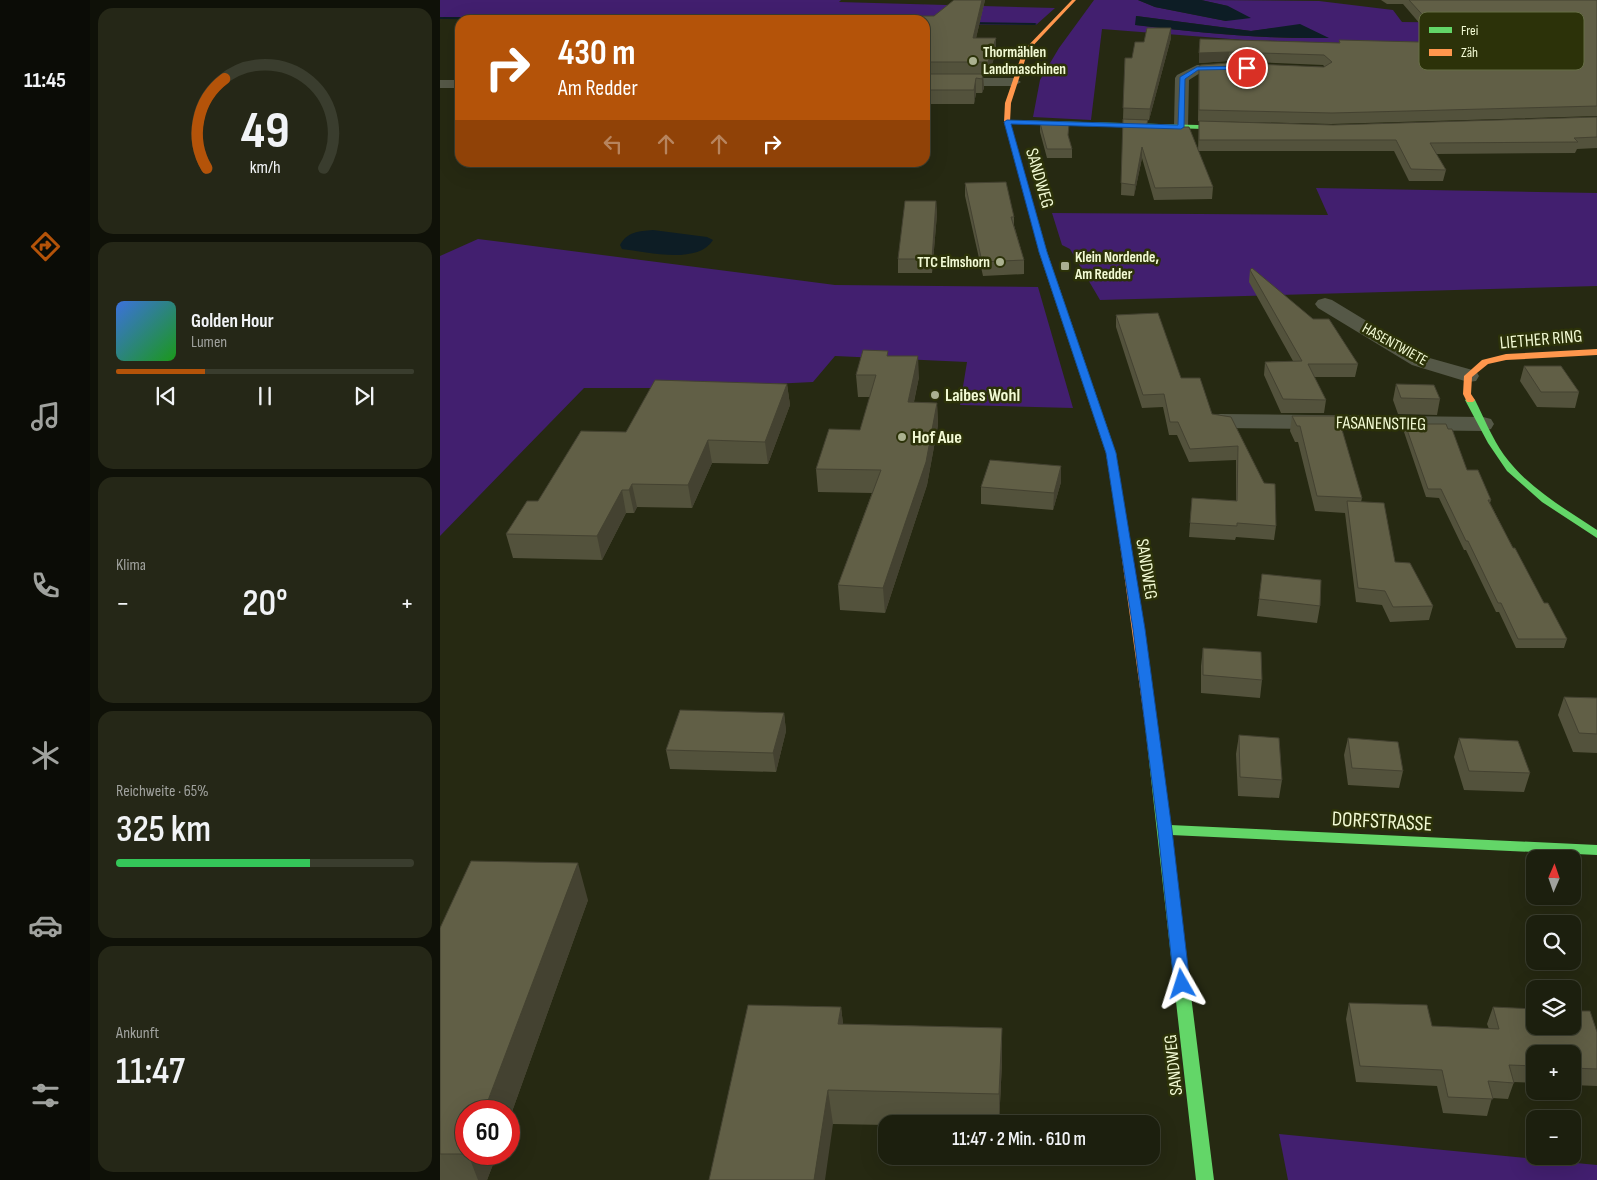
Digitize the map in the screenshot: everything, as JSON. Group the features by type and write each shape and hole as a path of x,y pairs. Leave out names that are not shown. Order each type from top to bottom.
{"main road":[{"name":"SANDWEG","path":"1074,0 1026,51 1008,103 1007,122 1043,252 1111,453 1139,629 1165,830 1205,1180"},
{"path":"1007,122 1248,128"},
{"name":"LIETHER RING","path":"1468,376 1485,362 1506,357 1597,352"},
{"path":"1468,376 1467,394 1501,457 1521,480 1545,500 1597,535"},
{"name":"DORFSTRASSE","path":"1165,830 1597,850"}],"street":[{"path":"1181,127 1182,78 1197,69 1247,68"},
{"path":"930,82 1014,82"},
{"path":"440,84 455,84"},
{"name":"HASENTWIETE","path":"1325,304 1419,361 1468,376"},
{"name":"FASANENSTIEG","path":"1220,420 1483,424"}],"shaded area":[{"path":"440,0 841,0 839,2 1055,8 1036,25 930,24 930,15 455,15 455,17 440,17"},
{"path":"1094,0 1138,0 1155,7 1226,21 1228,6 1201,0 1319,1 1393,10 1402,22 1419,22 1419,45 1244,40 1102,29 1091,120 1033,117 1040,80 1059,48","holes":["1136,16 1251,31 1274,28 1328,38 1256,36 1160,28 1136,25"]},
{"path":"1584,48 1597,51 1584,51"},
{"path":"1316,188 1597,193 1597,286 1100,300 1070,249 1062,245 1052,213 1328,215"},
{"path":"478,239 835,285 1038,287 1073,408 960,405 967,362 835,356 813,382 687,388 584,388 440,536 440,256"},
{"path":"1279,1134 1526,1158 1526,1165 1581,1165 1581,1163 1597,1165 1597,1180 1288,1180"}],"water":[{"path":"1138,0 1201,0 1228,6 1251,18 1226,21 1155,7"},
{"path":"1136,16 1251,31 1300,24 1329,38 1256,36 1159,28 1135,25"},
{"path":"653,230 707,237 713,240 706,248 684,255 657,254 622,249 620,245 626,237 638,232"}],"building":[{"path":"954,0 982,0 973,38 996,38 988,62 930,62 930,16 934,16"},
{"path":"1409,0 1597,0 1597,106 1332,113 1199,110 1199,66 1201,65 1229,63 1324,67 1332,62 1324,55 1199,53 1200,39 1340,43 1339,40 1419,42 1419,70 1584,70 1584,12 1420,12"},
{"path":"1147,28 1171,28 1150,109 1123,108 1125,58 1132,58 1135,42 1144,42"},
{"path":"930,74 983,74 982,79 976,78 974,90 930,90"},
{"path":"1597,117 1597,137 1574,138 1578,142 1430,143 1446,170 1411,169 1396,140 1199,140 1199,121 1333,125"},
{"path":"1123,119 1148,120 1146,127 1189,127 1213,187 1155,188 1142,147 1135,185 1121,183"},
{"path":"1040,123 1069,124 1068,135 1072,149 1047,149"},
{"path":"1006,182 1014,217 1011,217 1024,260 982,262 965,183"},
{"path":"905,201 936,201 932,259 898,259"},
{"path":"1252,268 1313,319 1329,319 1358,364 1308,364 1326,400 1283,399 1265,362 1302,361 1250,270"},
{"path":"1158,313 1181,378 1200,378 1212,414 1231,417 1264,483 1275,484 1276,526 1237,523 1237,526 1190,523 1192,498 1237,501 1238,446 1190,449 1178,422 1170,422 1164,394 1143,395 1116,315"},
{"path":"863,350 888,351 887,356 918,356 908,402 937,403 926,462 883,588 838,585 881,470 816,469 829,429 860,430 876,375 856,375"},
{"path":"1524,366 1561,366 1579,392 1541,392"},
{"path":"655,380 787,384 765,442 708,440 688,485 632,484 629,490 622,490 597,536 506,534 527,501 538,501 581,431 626,432"},
{"path":"1396,384 1434,385 1440,399 1401,398"},
{"path":"1292,416 1338,416 1362,498 1317,496 1300,426 1297,426"},
{"path":"1405,424 1446,424 1448,429 1452,429 1467,470 1478,470 1491,500 1488,500 1513,548 1515,548 1544,603 1548,603 1567,639 1518,639 1501,603 1498,603 1468,541 1466,541 1441,489 1428,489"},
{"path":"990,460 1061,466 1054,493 981,487"},
{"path":"1347,501 1384,503 1395,562 1410,563 1433,606 1393,607 1385,591 1358,588"},
{"path":"1262,574 1321,580 1320,606 1259,599"},
{"path":"1203,648 1261,652 1262,680 1203,675"},
{"path":"1564,697 1597,698 1597,734 1579,733"},
{"path":"680,710 784,713 773,753 666,750"},
{"path":"1239,735 1279,738 1282,780 1240,777"},
{"path":"1348,738 1398,742 1403,771 1352,768"},
{"path":"1459,738 1518,741 1530,773 1469,771"},
{"path":"471,861 578,863 488,1100 455,1100 455,1154 440,1154 440,928"},
{"path":"1349,1003 1427,1005 1432,1026 1499,1029 1493,1007 1526,1009 1526,1035 1581,1035 1581,1011 1590,1011 1597,1032 1597,1069 1581,1068 1581,1045 1526,1045 1526,1066 1509,1065 1514,1083 1488,1081 1493,1099 1448,1097 1442,1070 1360,1066"},
{"path":"748,1005 841,1007 838,1024 1002,1028 999,1094 828,1090 814,1180 709,1180"}],"waterway":[{"path":"440,18 455,18"},
{"path":"968,23 1035,24"}],"traffic: fast":[{"path":"1007,122 1236,128"},
{"path":"1011,136 1043,252 1111,453 1123,530"},
{"path":"1470,400 1492,443 1501,457 1521,480 1545,500 1597,535"},
{"path":"1151,725 1205,1180"},
{"path":"1165,830 1597,850"}],"traffic: slow":[{"path":"1011,136 1007,122 1008,103 1026,51 1074,0"},
{"path":"1470,400 1467,394 1468,376 1485,362 1506,357 1597,352"},
{"path":"1123,530 1151,725"}],"place":[{"name":"Thormählen Landmaschinen","path":"973,61"},
{"name":"TTC Elmshorn","path":"1000,262"},
{"name":"Klein Nordende, Am Redder","path":"1065,266"},
{"name":"Laibes Wohl","path":"935,395"},
{"name":"Hof Aue","path":"902,437"}],"route":[{"path":"1182,984 1165,830 1139,629 1111,453 1043,252 1007,122 1181,127 1182,78 1197,69 1247,68"}]}
